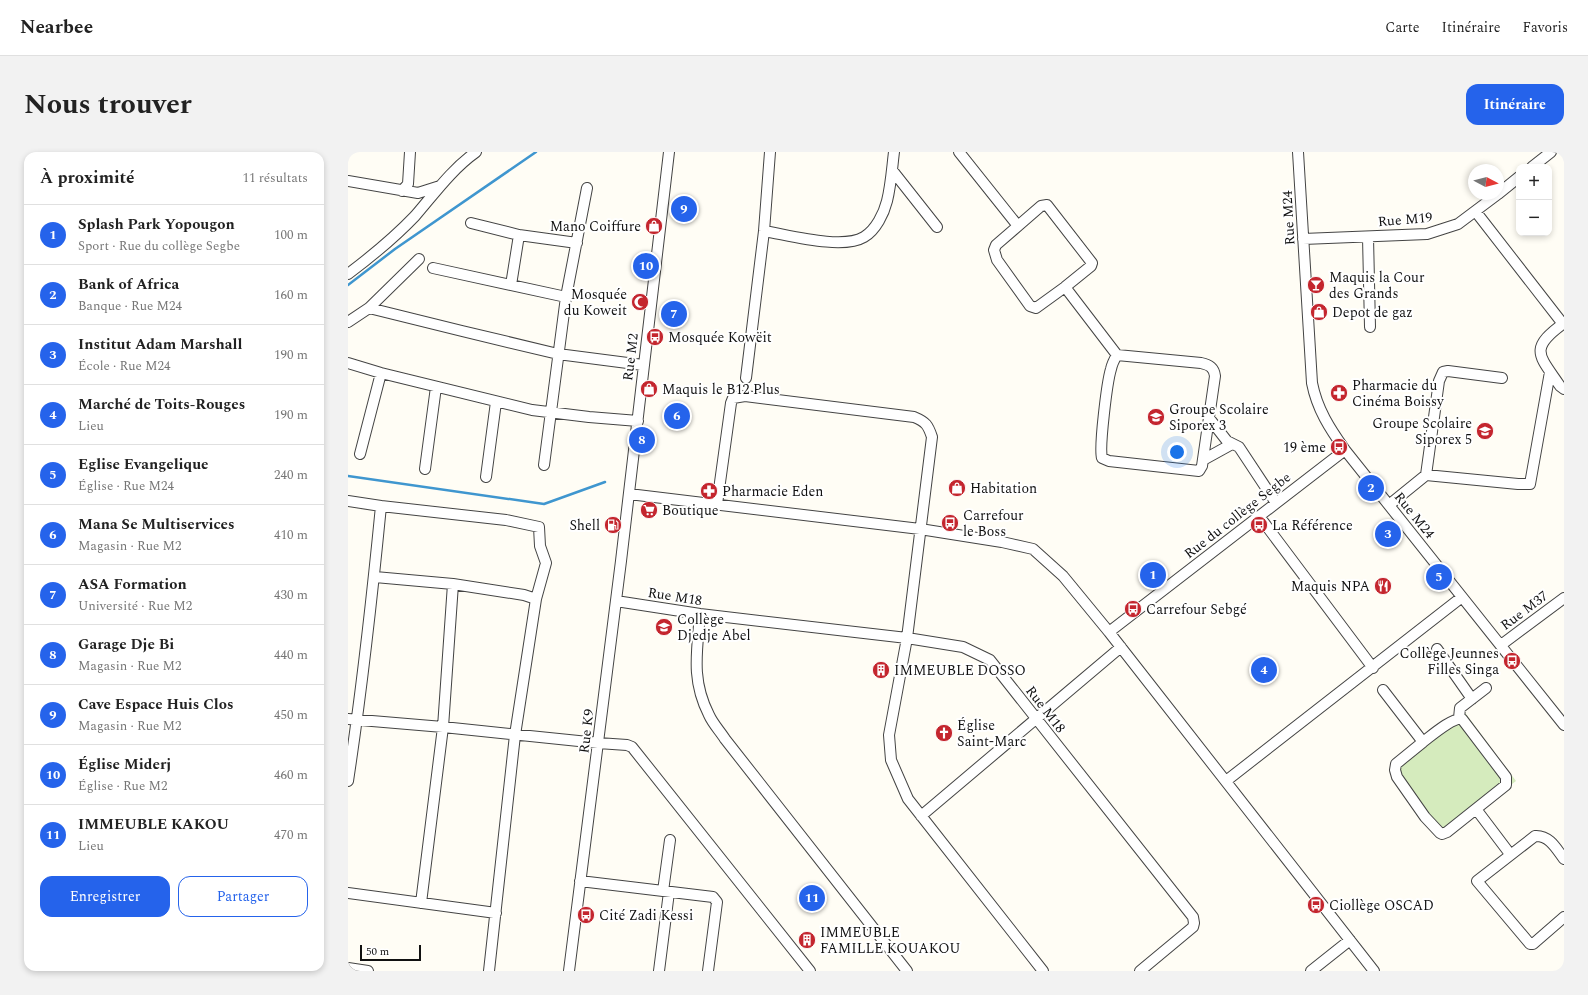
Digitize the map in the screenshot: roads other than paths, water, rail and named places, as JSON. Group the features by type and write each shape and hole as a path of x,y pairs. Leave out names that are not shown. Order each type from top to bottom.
{"street":[{"path":"402,191 408,184 410,152"},
{"name":"Rue M2","path":"629,494 668,152"},
{"path":"746,378 764,231 770,152"},
{"path":"764,231 828,242 844,243 865,237 881,217 887,202 894,152"},
{"path":"959,152 1018,226"},
{"name":"Rue M24","path":"1298,152 1312,383 1314,393 1322,413 1345,450 1564,725"},
{"path":"1536,164 1550,152"},
{"path":"348,274 376,254 398,233 471,153"},
{"path":"892,170 937,227"},
{"name":"Rue M19","path":"1504,189 1516,179"},
{"path":"348,181 418,193 441,186"},
{"path":"544,465 566,297 587,188"},
{"name":"Rue M19","path":"1303,239 1427,234 1458,224 1491,200"},
{"path":"1047,205 1092,263 1091,266 1065,287 1036,308 1030,306 994,255 996,245 1018,226 1042,206 1047,205"},
{"path":"1476,212 1563,323 1546,339 1539,351 1541,358 1550,372 1560,386 1564,388"},
{"path":"471,224 519,235 577,243"},
{"path":"511,285 519,235"},
{"path":"1368,237 1370,327"},
{"path":"348,322 369,308 419,260"},
{"path":"433,268 566,297"},
{"path":"1065,287 1117,355 1201,364 1211,367 1215,376 1202,469 1196,471 1109,461 1102,458 1102,432 1110,370 1117,355"},
{"path":"369,308 462,332 558,354 643,365"},
{"path":"348,363 381,373 532,410 589,417 638,420"},
{"path":"1389,505 1426,475 1439,381 1443,372 1448,371 1502,378"},
{"path":"1426,475 1530,484 1550,372"},
{"path":"360,454 381,373"},
{"path":"425,469 436,387"},
{"path":"717,504 731,403 733,398 745,396 906,416 922,420 929,426 932,437 907,638 889,735 891,760 908,799 1043,971"},
{"path":"486,477 496,402"},
{"path":"1209,418 1227,441 1239,447 1276,503"},
{"path":"1203,460 1232,444"},
{"name":"Rue du collège Segbe","path":"1109,632 1345,450"},
{"path":"629,494 920,529 1002,542 1032,549 1063,576 1109,632 1374,971"},
{"name":"Rue K9","path":"569,971 629,494"},
{"path":"348,501 512,521 539,527 540,546 546,563 536,599 515,735 489,971"},
{"path":"348,781 353,720 375,577 381,506"},
{"path":"1260,516 1373,668"},
{"path":"375,577 453,584 524,595 536,599"},
{"path":"421,903 442,727 453,584"},
{"path":"1226,781 1462,598"},
{"name":"Rue M37","path":"1501,645 1564,598"},
{"name":"Rue M18","path":"616,601 700,614 907,638 963,647 990,660 1193,917 1193,927 1140,971"},
{"path":"700,614 696,672 701,697 710,717 725,739 907,971"},
{"path":"921,816 1037,720 1121,647"},
{"path":"1437,649 1472,699"},
{"path":"1459,718 1459,710 1486,688"},
{"path":"1383,690 1423,742"},
{"path":"1459,718 1462,719 1506,777 1507,782 1506,785 1476,810 1447,832 1442,834 1425,817 1397,778 1395,770 1396,764 1423,742 1459,718"},
{"path":"353,720 442,727 628,745 632,747 810,971"},
{"path":"1476,810 1510,854"},
{"path":"1564,859 1548,840 1542,836 1535,836 1477,881 1507,918 1532,944 1564,917"},
{"path":"659,971 670,840"},
{"path":"580,881 713,897 716,899 717,902 708,971"},
{"path":"348,893 496,913"},
{"path":"1311,971 1350,940"},
{"path":"348,968 368,971"}],"waterway":[{"path":"348,285 395,249 536,152"},
{"path":"348,476 544,504 605,482"}],"place":[{"name":"Cave Espace Huis Clos","path":"684,209"},
{"name":"Mano Coiffure","path":"654,226"},
{"name":"Église Miderj","path":"646,266"},
{"name":"Maquis la Cour des Grands","path":"1316,285"},
{"name":"Mosquée du Koweit","path":"640,302"},
{"name":"Depot de gaz","path":"1319,312"},
{"name":"ASA Formation","path":"674,314"},
{"name":"Mosquée Kowëit","path":"655,337"},
{"name":"Maquis le B12 Plus","path":"649,389"},
{"name":"Pharmacie du Cinéma Boissy","path":"1339,393"},
{"name":"Mana Se Multiservices","path":"677,416"},
{"name":"Groupe Scolaire Siporex 3","path":"1156,417"},
{"name":"Groupe Scolaire Siporex 5","path":"1485,431"},
{"name":"Garage Dje Bi","path":"642,440"},
{"name":"19 ème","path":"1339,447"},
{"name":"Habitation","path":"957,488"},
{"name":"Bank of Africa","path":"1371,488"},
{"name":"Pharmacie Eden","path":"709,491"},
{"name":"Boutique","path":"649,510"},
{"name":"Carrefour le Boss","path":"950,523"},
{"name":"Shell","path":"613,525"},
{"name":"La Référence","path":"1259,525"},
{"name":"Institut Adam Marshall","path":"1388,534"},
{"name":"Splash Park Yopougon","path":"1153,575"},
{"name":"Eglise Evangelique","path":"1439,577"},
{"name":"Maquis NPA","path":"1383,586"},
{"name":"Carrefour Sebgé","path":"1133,609"},
{"name":"Collège Djedje Abel","path":"664,627"},
{"name":"Collège Jeunnes Filles Singa","path":"1512,661"},
{"name":"IMMEUBLE DOSSO","path":"881,670"},
{"name":"Marché de Toits-Rouges","path":"1264,670"},
{"name":"Église Saint-Marc","path":"944,733"},
{"name":"IMMEUBLE KAKOU","path":"812,898"},
{"name":"Ciollège OSCAD","path":"1316,905"},
{"name":"Cité Zadi Kessi","path":"586,915"},
{"name":"IMMEUBLE FAMILLE KOUAKOU","path":"807,940"}]}
